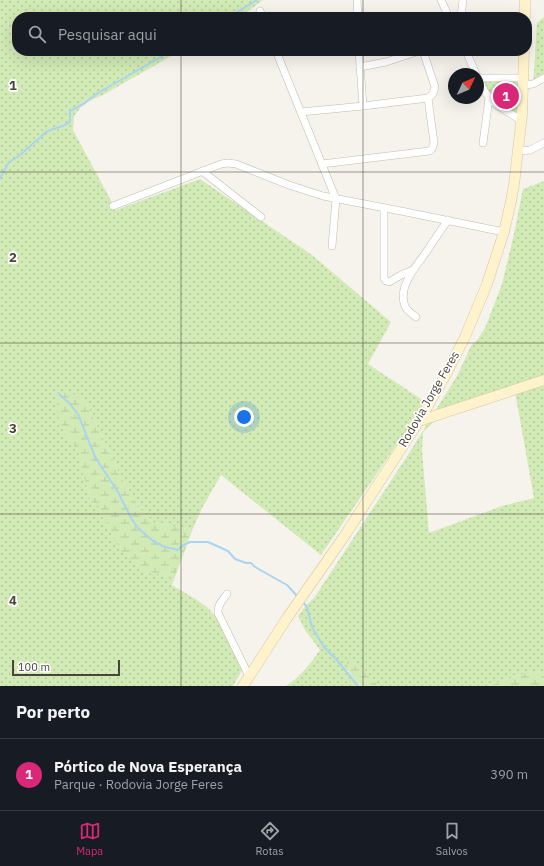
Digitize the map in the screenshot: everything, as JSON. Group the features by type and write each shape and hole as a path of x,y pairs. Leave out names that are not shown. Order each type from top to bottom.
{"main road":[{"path":"525,0 525,12"},
{"name":"Rodovia Jorge Feres","path":"243,686 287,618 343,538 419,421 444,378 465,337 487,284 504,232 514,190 522,121 524,56"},
{"path":"419,421 544,380"}],"street":[{"path":"357,0 358,12"},
{"path":"441,0 447,12"},
{"path":"462,12 463,0"},
{"path":"278,56 336,199 332,246"},
{"path":"359,56 363,106"},
{"path":"360,67 386,62 404,56"},
{"path":"301,112 428,98 433,94 435,87 425,56"},
{"path":"468,56 473,68"},
{"path":"484,79 533,84 544,78"},
{"path":"484,90 494,103 522,121"},
{"path":"322,164 431,150 434,143 428,98"},
{"path":"483,143 489,98"},
{"path":"519,151 530,150 544,143"},
{"path":"113,206 202,171 225,163 232,163 306,191 336,199 504,232"},
{"path":"202,171 261,217"},
{"path":"384,208 384,278 389,282 413,270"},
{"path":"416,317 405,307 404,288 413,270 448,220"},
{"path":"227,594 219,605 218,613 249,676"}],"green space":[{"path":"0,0 263,0 247,12 12,12 12,56 171,56 103,95 84,103 74,116 73,130 116,210 200,179 312,255 391,322 368,364 424,401 412,422 321,555 221,475 202,508 192,531 154,523 139,508 120,475 87,404 59,422 81,458 82,471 91,502 99,506 112,534 139,568 153,573 167,575 176,574 172,585 208,608 217,618 227,639 244,667 233,686 0,686"},
{"path":"544,17 544,81 533,88 537,23"},
{"path":"484,80 521,81 520,117 496,100 487,92"},
{"path":"544,181 544,674 527,673 489,686 379,686 347,670 361,686 286,686 305,670 320,650 305,630 298,616 305,606 314,598 406,458 457,376 471,346 478,339 485,328 502,284 523,189","holes":["515,392 534,498 502,506 429,533 422,450 423,432 443,413"]},
{"path":"55,391 73,394 87,404 120,475 139,508 154,523 192,531 176,574 167,575 153,573 139,568 119,549 99,506 91,502 82,471 81,458 59,422"},
{"path":"354,660 379,686 361,686 347,666 347,662"},
{"path":"527,673 544,674 544,686 489,686 505,680"}],"waterway":[{"path":"237,12 257,0"},
{"path":"0,178 9,162 19,156 46,132 68,123 70,121 70,111 162,56"},
{"path":"58,393 78,414 95,457 118,492 131,518 138,528 153,541 165,547 178,550 190,542 208,542 228,551 235,559 246,563 251,563 255,567 287,585 298,597"},
{"path":"302,601 307,607 312,627 324,647 358,686"}],"place":[{"name":"Pórtico de Nova Esperança","path":"506,96"}]}
